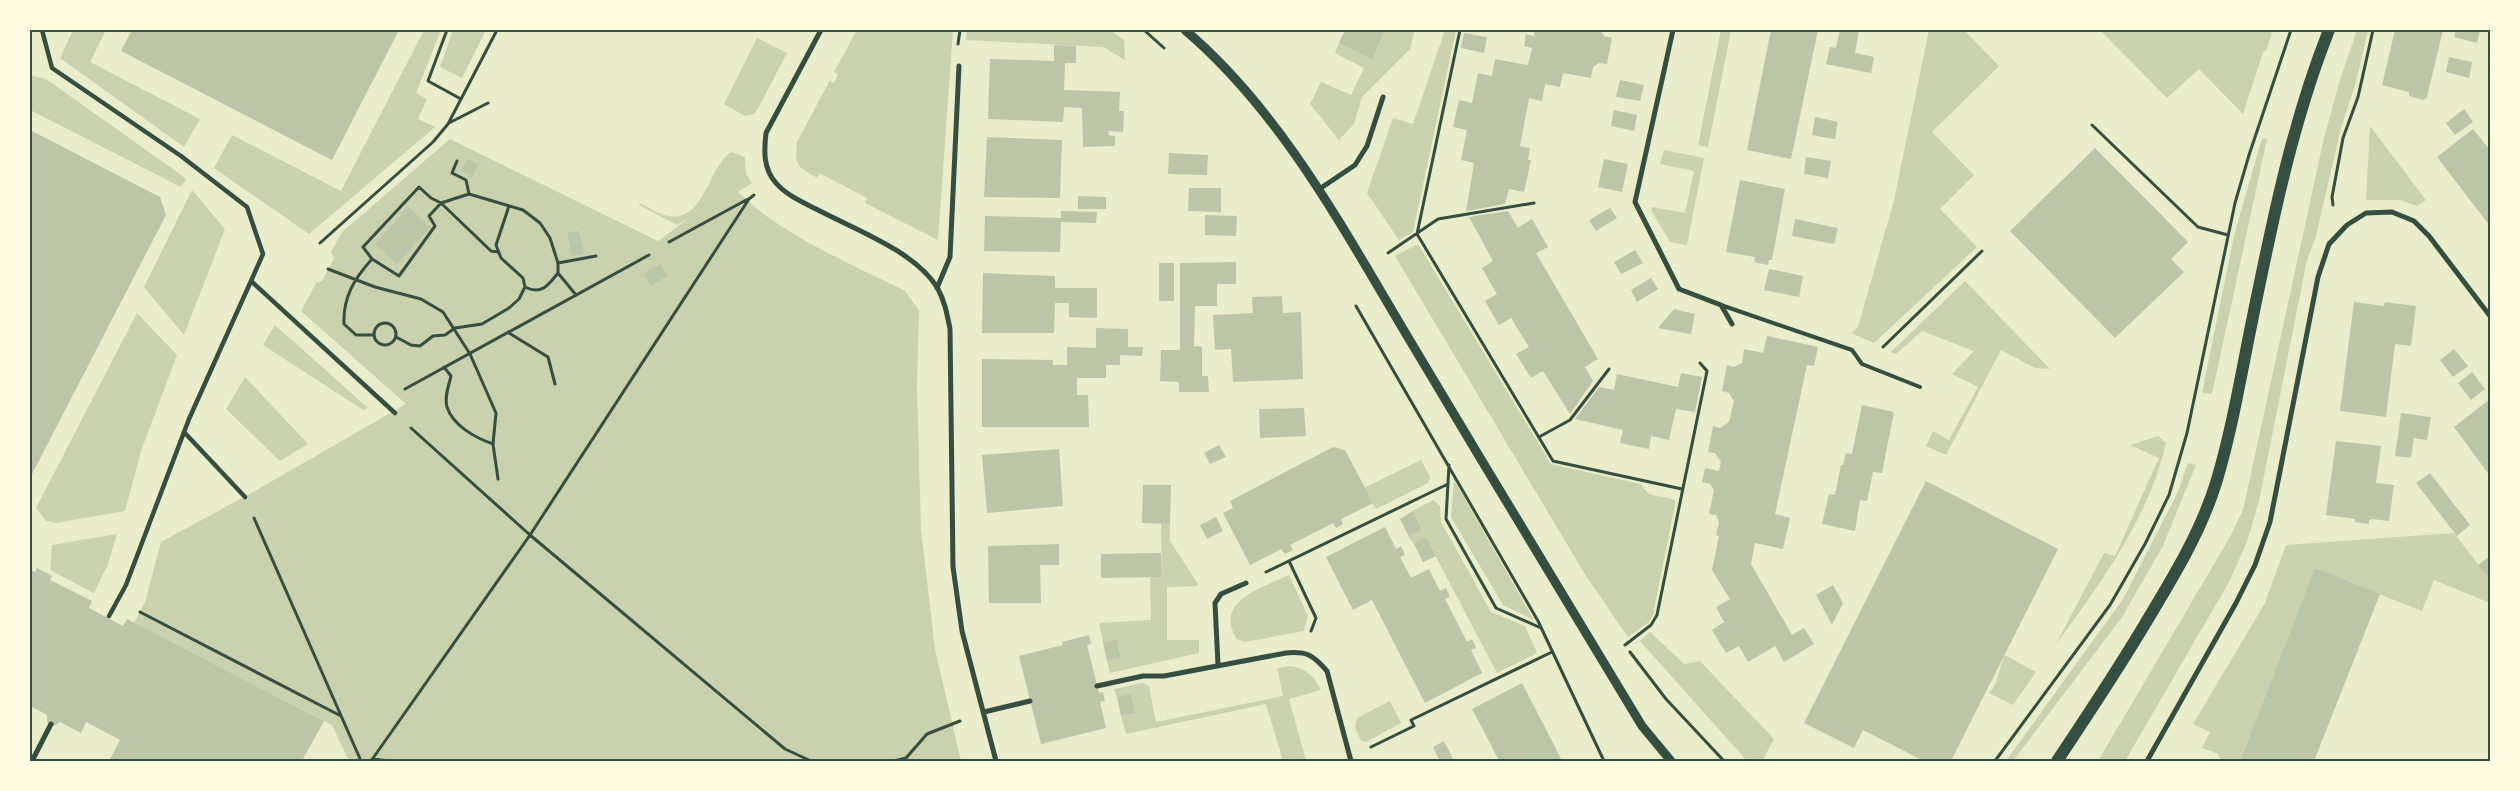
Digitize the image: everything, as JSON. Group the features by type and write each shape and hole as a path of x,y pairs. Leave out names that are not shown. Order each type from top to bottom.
{"main road":[{"path":"2057,761 2103,692 2146,622 2200,526 2216,483 2230,426 2267,246 2294,136 2329,30"}],"street":[{"path":"42,30 52,68 181,156 248,207 262,254 184,432 126,585 109,616"},
{"path":"821,30 766,133 764,150 767,168 774,180 796,198 897,252 920,268 937,288 946,306 950,329 953,567 962,631 996,761"},
{"path":"1186,30 1222,65 1252,99 1318,190 1642,726 1671,761"},
{"path":"1673,30 1635,202 1679,289 1721,305 1732,324"},
{"path":"937,288 950,257 959,66"},
{"path":"1318,190 1355,165 1367,146 1384,97"},
{"path":"2147,761 2236,603 2255,565 2270,522 2318,277 2329,244 2347,224 2366,213 2392,212 2414,220 2429,236 2490,316"},
{"path":"250,281 395,413"},
{"path":"184,432 245,497"},
{"path":"1218,665 1215,603 1221,594 1246,582"},
{"path":"1097,686 1143,676 1164,676 1286,653 1303,652 1317,659 1327,671 1351,759"},
{"path":"984,712 1030,702"},
{"path":"32,761 51,724"}],"lane":[{"path":"1721,305 1852,350 1865,365 1920,387"}],"path":[{"path":"447,30 428,81 461,99"},
{"path":"320,243 433,142 448,124 497,30"},
{"path":"1144,30 1170,54"},
{"path":"1460,30 1417,234 1554,461 1682,489"},
{"path":"1995,761 2110,604 2158,520 2169,495 2187,433 2228,235 2249,155 2291,30"},
{"path":"2347,224 2334,212 2332,197 2344,138 2358,97 2373,30"},
{"path":"448,124 488,103"},
{"path":"2092,125 2198,227 2228,235"},
{"path":"457,160 452,173 466,180 469,194"},
{"path":"669,242 749,199 774,180"},
{"path":"498,252 491,251 441,203 431,198 419,187 363,247 372,259 399,276 435,226 429,216 441,203 469,194 523,210 540,223 550,238 558,263 558,273 576,295"},
{"path":"371,760 530,535 749,199"},
{"path":"1388,253 1438,219 1534,203"},
{"path":"396,337 411,345 420,346 433,336 445,335 455,328 482,324 509,308 519,299 525,287 522,278 501,258 496,245 499,229 509,206"},
{"path":"1865,365 1982,251"},
{"path":"403,390 649,255"},
{"path":"558,263 596,256"},
{"path":"372,259 354,279 344,310 344,324 356,335 374,335"},
{"path":"328,270 421,299 443,312 470,354 496,412 493,444 498,479"},
{"path":"525,287 538,291 544,289 558,273"},
{"path":"1354,302 1541,628 1604,761"},
{"path":"385,323 395,328 396,337 390,344 383,345 377,342 374,335 379,326 385,323"},
{"path":"509,333 548,357 555,384"},
{"path":"1625,646 1651,625 1658,615 1707,371 1700,363"},
{"path":"444,367 451,376 446,398 447,408 455,420 479,439 493,444"},
{"path":"1539,437 1570,420 1609,369"},
{"path":"395,413 530,535 785,749 811,761"},
{"path":"1448,464 1446,519 1496,608 1541,628"},
{"path":"1246,582 1448,484"},
{"path":"245,497 361,761"},
{"path":"1289,561 1316,618 1303,652"},
{"path":"140,612 342,716"},
{"path":"1351,759 1414,726 1411,720 1552,652"},
{"path":"894,761 906,758 928,734 984,712"},
{"path":"371,760 390,761"}],"green space":[{"path":"73,30 106,30 90,62 200,119 184,147 60,58"},
{"path":"424,30 441,30 416,93 427,99 418,119 435,127 309,234 214,168 232,135 341,191"},
{"path":"453,30 486,30 462,78 440,67"},
{"path":"857,30 953,30 938,240 865,203 867,198 823,175 819,173 817,178 801,168 796,160 797,142 830,80 834,83 838,74 834,72"},
{"path":"967,30 1110,30 1124,40 1125,60 1103,47 966,40"},
{"path":"1385,30 1415,30 1410,49 1362,97 1354,124 1339,140 1310,104 1321,82 1351,95 1364,68 1335,53 1339,43 1372,58"},
{"path":"1445,30 1456,30 1413,232 1399,240 1367,193 1393,118 1413,124"},
{"path":"1721,30 1731,30 1708,147 1698,145"},
{"path":"1929,30 1964,30 1999,66 1932,132 1974,175 1940,209 1977,247 1874,343 1851,333 1858,327 1894,200"},
{"path":"2100,30 2264,30 2272,33 2266,51 2263,52 2243,114 2199,69 2167,98"},
{"path":"2357,30 2368,30 2356,82 2341,128 2316,236 2307,260 2259,501 2247,542 2229,582 2125,761 2098,761 2230,537 2243,510 2324,138 2339,83"},
{"path":"757,38 787,53 755,114 745,116 724,104"},
{"path":"30,75 46,79 173,169 186,179 181,187 30,110"},
{"path":"2370,126 2426,200 2417,206 2400,200 2366,200"},
{"path":"2262,138 2267,139 2212,394 2202,393 2234,236"},
{"path":"450,139 658,241 688,219 677,225 639,205 640,203 668,216 680,216 690,211 698,203 723,160 731,152 745,157 746,174 752,183 738,192 756,208 796,235 905,291 919,311 917,386 921,529 935,649 961,761 349,761 332,725 134,623 145,602 161,542 253,492 406,404 301,311 316,283 322,281 334,258 331,252 342,232"},
{"path":"1664,150 1704,158 1687,245 1670,242 1651,210 1652,207 1685,213 1694,171 1660,164"},
{"path":"192,190 225,229 184,335 144,287"},
{"path":"1418,244 1551,464 1640,484 1649,494 1676,500 1653,615 1649,622 1628,637 1586,576 1395,256"},
{"path":"1965,281 2050,369 2035,368 2001,350 1946,455 1926,446 1933,431 1949,440 1978,387 1952,374 1974,351 1922,331 1896,354 1891,352"},
{"path":"137,313 177,355 141,451 125,511 56,523 46,521 36,508"},
{"path":"275,325 368,408 363,410 263,345"},
{"path":"245,377 308,444 280,461 226,409"},
{"path":"2158,436 2166,443 2158,471 2136,523 2122,549 2056,644 2104,553 2115,556 2159,458 2130,445"},
{"path":"1421,460 1430,477 1428,483 1376,509 1364,488"},
{"path":"2188,463 2196,465 2162,548 2122,617 2013,761 2006,761 2123,599 2177,494"},
{"path":"1454,480 1534,620 1503,605 1451,517"},
{"path":"1433,500 1440,506 1441,522 1491,612 1525,626 1537,653 1497,673 1426,538 1414,544 1409,537 1422,530 1413,511"},
{"path":"1161,524 1170,524 1170,541 1198,584 1198,586 1167,587 1167,640 1199,640 1199,653 1110,673 1107,661 1121,657 1117,639 1103,642 1099,623 1151,620 1150,577 1162,576"},
{"path":"2454,533 2490,580 2490,603 2434,580 2422,611 2315,569 2240,761 2222,761 2218,754 2202,748 2210,732 2193,724 2265,603 2286,545"},
{"path":"117,534 108,564 94,593 50,570 52,545"},
{"path":"1289,575 1308,616 1304,631 1245,642 1237,639 1231,626 1231,615 1236,605 1254,591"},
{"path":"1650,632 1684,664 1700,661 1774,739 1762,761 1747,761 1640,641"},
{"path":"2005,655 2036,672 2013,705 1989,693 1997,680"},
{"path":"1291,666 1309,674 1321,690 1289,699 1306,761 1283,761 1266,704 1126,734 1121,716 1135,713 1131,695 1117,697 1114,689 1143,683 1149,686 1156,722 1283,696 1277,668"},
{"path":"1390,701 1401,723 1366,742 1361,741 1355,728 1357,718"}],"building":[{"path":"132,30 399,30 332,160 121,51"},
{"path":"1345,30 1385,30 1372,59 1339,43"},
{"path":"1535,30 1600,30 1604,36 1612,38 1607,64 1599,63 1593,67 1591,78 1563,73 1560,87 1545,84 1542,101 1529,98 1520,146 1530,148 1528,160 1531,160 1524,192 1509,189 1505,204 1466,211 1474,163 1461,160 1467,130 1453,127 1459,100 1472,103 1478,73 1492,76 1495,59 1528,65 1532,48 1524,46 1526,34 1534,36"},
{"path":"1771,30 1818,30 1791,159 1747,150"},
{"path":"1840,30 1859,30 1855,53 1874,57 1871,73 1826,64 1830,47 1836,48"},
{"path":"2395,30 2443,30 2427,97 2424,100 2409,96 2409,92 2382,85"},
{"path":"2456,30 2480,30 2477,43 2454,37"},
{"path":"1464,33 1487,37 1484,53 1461,48"},
{"path":"1054,45 1076,46 1076,63 1065,63 1064,90 1120,92 1119,111 1124,111 1123,132 1109,131 1108,135 1115,136 1115,146 1083,147 1082,108 1064,107 1063,122 988,119 990,59 1054,61"},
{"path":"2449,57 2472,62 2469,78 2446,72"},
{"path":"1620,80 1644,85 1640,101 1616,97"},
{"path":"2464,109 2473,122 2455,135 2446,123"},
{"path":"1614,110 1637,115 1634,131 1611,126"},
{"path":"1815,117 1838,122 1835,139 1812,135"},
{"path":"2473,129 2490,150 2490,226 2437,157"},
{"path":"30,130 160,197 166,215 30,478"},
{"path":"987,137 1062,140 1060,198 984,197"},
{"path":"2095,148 2188,242 2171,259 2184,272 2115,338 2010,231"},
{"path":"1169,153 1208,155 1207,175 1168,174"},
{"path":"1806,157 1831,161 1828,178 1804,174"},
{"path":"467,159 478,164 472,177 461,171"},
{"path":"1604,159 1628,164 1622,192 1598,187"},
{"path":"1740,180 1785,189 1772,260 1769,260 1768,265 1754,262 1755,257 1726,252"},
{"path":"1189,188 1221,188 1221,212 1188,211"},
{"path":"1078,196 1106,197 1106,209 1078,209"},
{"path":"408,207 431,227 397,264 375,244"},
{"path":"1610,208 1617,218 1596,231 1589,220"},
{"path":"1061,211 1097,212 1096,223 1061,222 1060,252 984,251 985,216 1061,218"},
{"path":"1508,211 1518,228 1532,219 1548,247 1536,253 1598,359 1585,367 1593,381 1570,414 1543,371 1531,378 1516,354 1529,347 1511,318 1499,325 1485,301 1497,294 1482,268 1493,261 1469,217"},
{"path":"1205,215 1237,216 1236,236 1205,235"},
{"path":"1795,219 1838,228 1834,244 1792,236"},
{"path":"579,231 584,254 572,256 567,233"},
{"path":"1635,250 1643,263 1621,274 1614,262"},
{"path":"1236,262 1236,284 1217,284 1217,306 1195,306 1194,346 1202,347 1202,376 1208,376 1209,392 1179,392 1179,382 1160,381 1161,350 1180,350 1180,263"},
{"path":"1159,263 1174,263 1174,301 1159,301"},
{"path":"660,264 667,276 651,286 643,274"},
{"path":"1769,269 1803,276 1799,297 1764,290"},
{"path":"983,273 1055,276 1055,288 1097,288 1097,318 1069,317 1069,303 1055,303 1054,333 982,333"},
{"path":"1651,278 1658,289 1637,302 1631,290"},
{"path":"1282,296 1283,313 1301,312 1303,379 1233,382 1231,349 1215,350 1213,315 1253,313 1252,297"},
{"path":"2354,302 2384,306 2385,302 2416,306 2411,346 2395,344 2386,417 2340,411"},
{"path":"1674,309 1695,314 1691,334 1658,328"},
{"path":"1096,328 1128,329 1128,347 1143,347 1142,356 1120,355 1120,365 1106,365 1106,378 1077,378 1077,395 1088,395 1089,427 982,427 982,359 1053,360 1053,365 1067,365 1067,347 1096,348"},
{"path":"1767,336 1818,347 1814,366 1807,365 1775,514 1790,518 1783,549 1755,543 1751,564 1792,635 1804,628 1814,644 1784,662 1775,646 1748,662 1739,646 1726,653 1712,630 1724,622 1716,607 1730,599 1712,570 1719,536 1716,535 1719,522 1716,515 1709,514 1714,490 1710,484 1702,482 1705,468 1719,471 1721,462 1715,453 1708,452 1713,426 1720,428 1729,422 1734,401 1729,393 1722,391 1727,365 1734,367 1742,363 1744,349 1763,353"},
{"path":"2454,349 2468,366 2453,377 2440,360"},
{"path":"2472,372 2485,389 2471,400 2458,383"},
{"path":"1681,373 1702,377 1695,412 1676,409 1669,440 1651,436 1649,449 1620,443 1623,430 1575,419 1599,387 1614,390 1617,374 1678,387"},
{"path":"2490,399 2490,476 2454,427"},
{"path":"1862,405 1894,412 1882,473 1873,472 1867,501 1860,500 1855,531 1822,524 1829,494 1835,495 1841,465 1843,465 1846,453 1852,454"},
{"path":"1304,408 1306,436 1260,438 1259,409"},
{"path":"2401,413 2431,417 2427,440 2414,438 2411,458 2395,456"},
{"path":"2336,441 2381,446 2376,483 2394,485 2389,521 2372,519 2369,520 2369,524 2355,522 2355,519 2326,515"},
{"path":"1219,445 1226,457 1210,464 1204,453"},
{"path":"1333,447 1345,450 1373,503 1341,519 1343,524 1336,528 1333,523 1290,545 1293,550 1285,554 1281,549 1250,565 1223,513 1233,508 1230,501"},
{"path":"1059,449 1063,506 987,513 982,455"},
{"path":"2430,473 2470,525 2457,536 2416,483"},
{"path":"1926,481 2058,549 1951,761 1924,761 1863,730 1854,748 1804,723"},
{"path":"1143,485 1171,485 1170,524 1142,523"},
{"path":"1413,511 1422,530 1409,537 1400,519"},
{"path":"1216,517 1223,531 1207,539 1200,525"},
{"path":"1385,527 1396,549 1401,546 1405,555 1400,557 1411,578 1429,569 1440,591 1446,588 1450,597 1445,599 1467,642 1472,639 1476,648 1471,650 1482,673 1425,703 1372,600 1353,610 1326,557"},
{"path":"1426,537 1436,556 1423,562 1414,544"},
{"path":"1059,544 1059,565 1040,565 1041,603 989,603 988,546"},
{"path":"1161,553 1162,577 1101,578 1101,554"},
{"path":"2490,556 2490,580 2478,565"},
{"path":"37,568 52,576 50,580 92,601 89,608 123,626 127,619 324,721 303,759 306,761 109,761 120,740 86,722 81,733 60,722 54,726 47,722 47,715 30,706 32,694 30,692 30,569 35,572"},
{"path":"2315,568 2380,594 2314,761 2240,761"},
{"path":"1833,585 1843,603 1832,625 1816,595"},
{"path":"1089,635 1091,644 1087,645 1099,693 1103,692 1105,701 1100,702 1106,728 1041,744 1019,656 1063,645 1062,642"},
{"path":"1117,639 1121,658 1107,661 1103,642"},
{"path":"1522,683 1562,761 1499,761 1472,709"},
{"path":"1131,694 1135,713 1121,716 1117,697"},
{"path":"1444,741 1454,761 1440,761 1433,747"}]}
